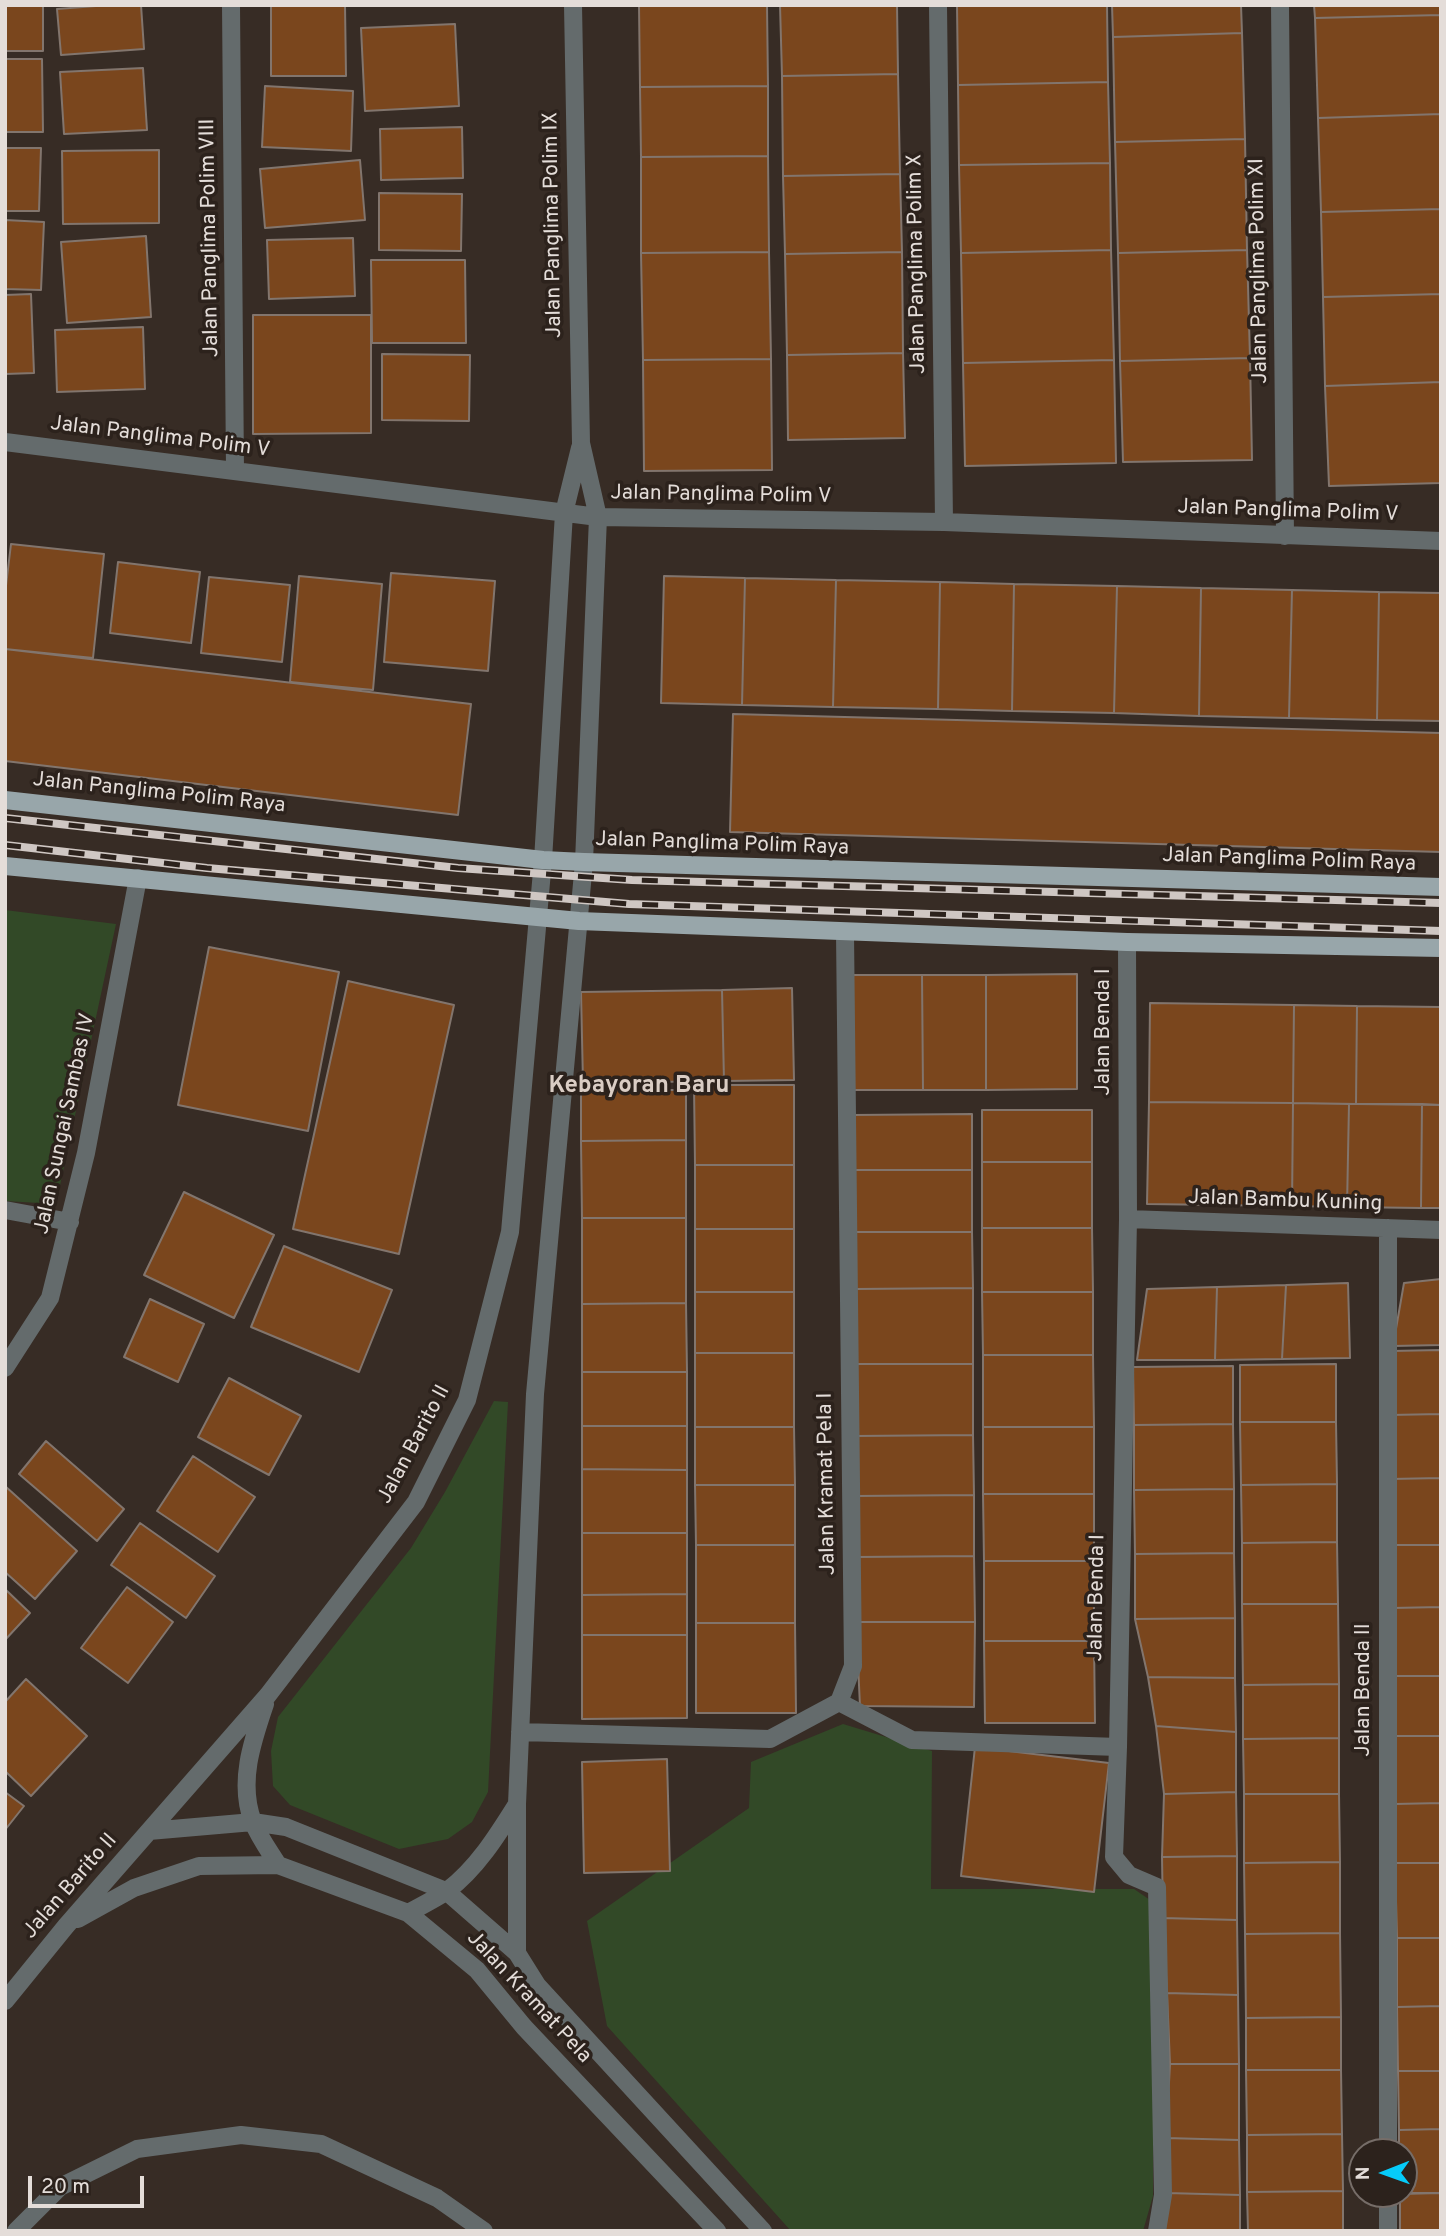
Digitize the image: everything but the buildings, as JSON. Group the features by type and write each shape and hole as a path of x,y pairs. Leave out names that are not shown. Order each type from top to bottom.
{"main road":[{"name":"Jalan Panglima Polim Raya","path":"5,800 543,860 793,870 1441,887"},
{"path":"5,866 579,921 1127,942 1441,948"}],"street":[{"name":"Jalan Panglima Polim VIII","path":"231,5 235,471"},
{"name":"Jalan Panglima Polim IX","path":"573,5 581,443 598,517 584,862"},
{"name":"Jalan Panglima Polim X","path":"938,5 944,522"},
{"name":"Jalan Panglima Polim XI","path":"1280,5 1285,536"},
{"name":"Jalan Panglima Polim V","path":"5,442 598,517 944,522 1441,541"},
{"name":"Jalan Panglima Polim IX","path":"543,860 564,513 581,443"},
{"name":"Jalan Barito II","path":"5,2001 66,1926 268,1695 416,1502 467,1400 510,1232 543,860"},
{"path":"517,1953 517,1804 535,1394 584,862"},
{"name":"Jalan Sungai Sambas IV","path":"5,1368 50,1297 70,1222 104,1066 138,878"},
{"name":"Jalan Kramat Pela I","path":"839,1702 853,1667 845,933"},
{"name":"Jalan Benda I","path":"1127,942 1128,1219 1114,1857 1129,1875 1157,1887 1163,2195 1157,2231"},
{"path":"5,1210 70,1222"},
{"name":"Jalan Bambu Kuning","path":"1128,1219 1441,1230"},
{"name":"Jalan Benda II","path":"1388,1228 1388,2138"},
{"path":"268,1695 250,1748 247,1789 253,1822 278,1865"},
{"path":"520,1732 770,1739 839,1702 912,1740 1118,1747"},
{"path":"408,1913 446,1891 469,1871 489,1847 517,1804"},
{"name":"Jalan Kramat Pela","path":"149,1831 253,1822 286,1827 446,1891 517,1953 537,1985 763,2231"},
{"name":"Jalan Kramat Pela","path":"66,1926 134,1888 199,1866 278,1865 408,1913 477,1970 524,2027 717,2231"},
{"path":"16,2231 60,2187 137,2149 241,2135 321,2144 437,2198 484,2231"},
{"path":"1388,2208 1388,2231"}],"green space":[{"path":"5,910 116,924 56,1204 5,1201"},
{"path":"494,1401 508,1402 488,1792 472,1822 448,1839 399,1849 290,1805 273,1786 271,1751 278,1717 411,1548"},
{"path":"843,1724 932,1751 931,1889 1134,1889 1153,1902 1153,2196 1143,2231 791,2231 607,2026 587,1921 749,1808 751,1762"}],"railway":[{"path":"5,818 458,868 632,880 1441,903"},
{"path":"5,845 207,868 629,904 1441,931"}],"district":[{"name":"Kebayoran Baru","path":"639,1087"}]}
